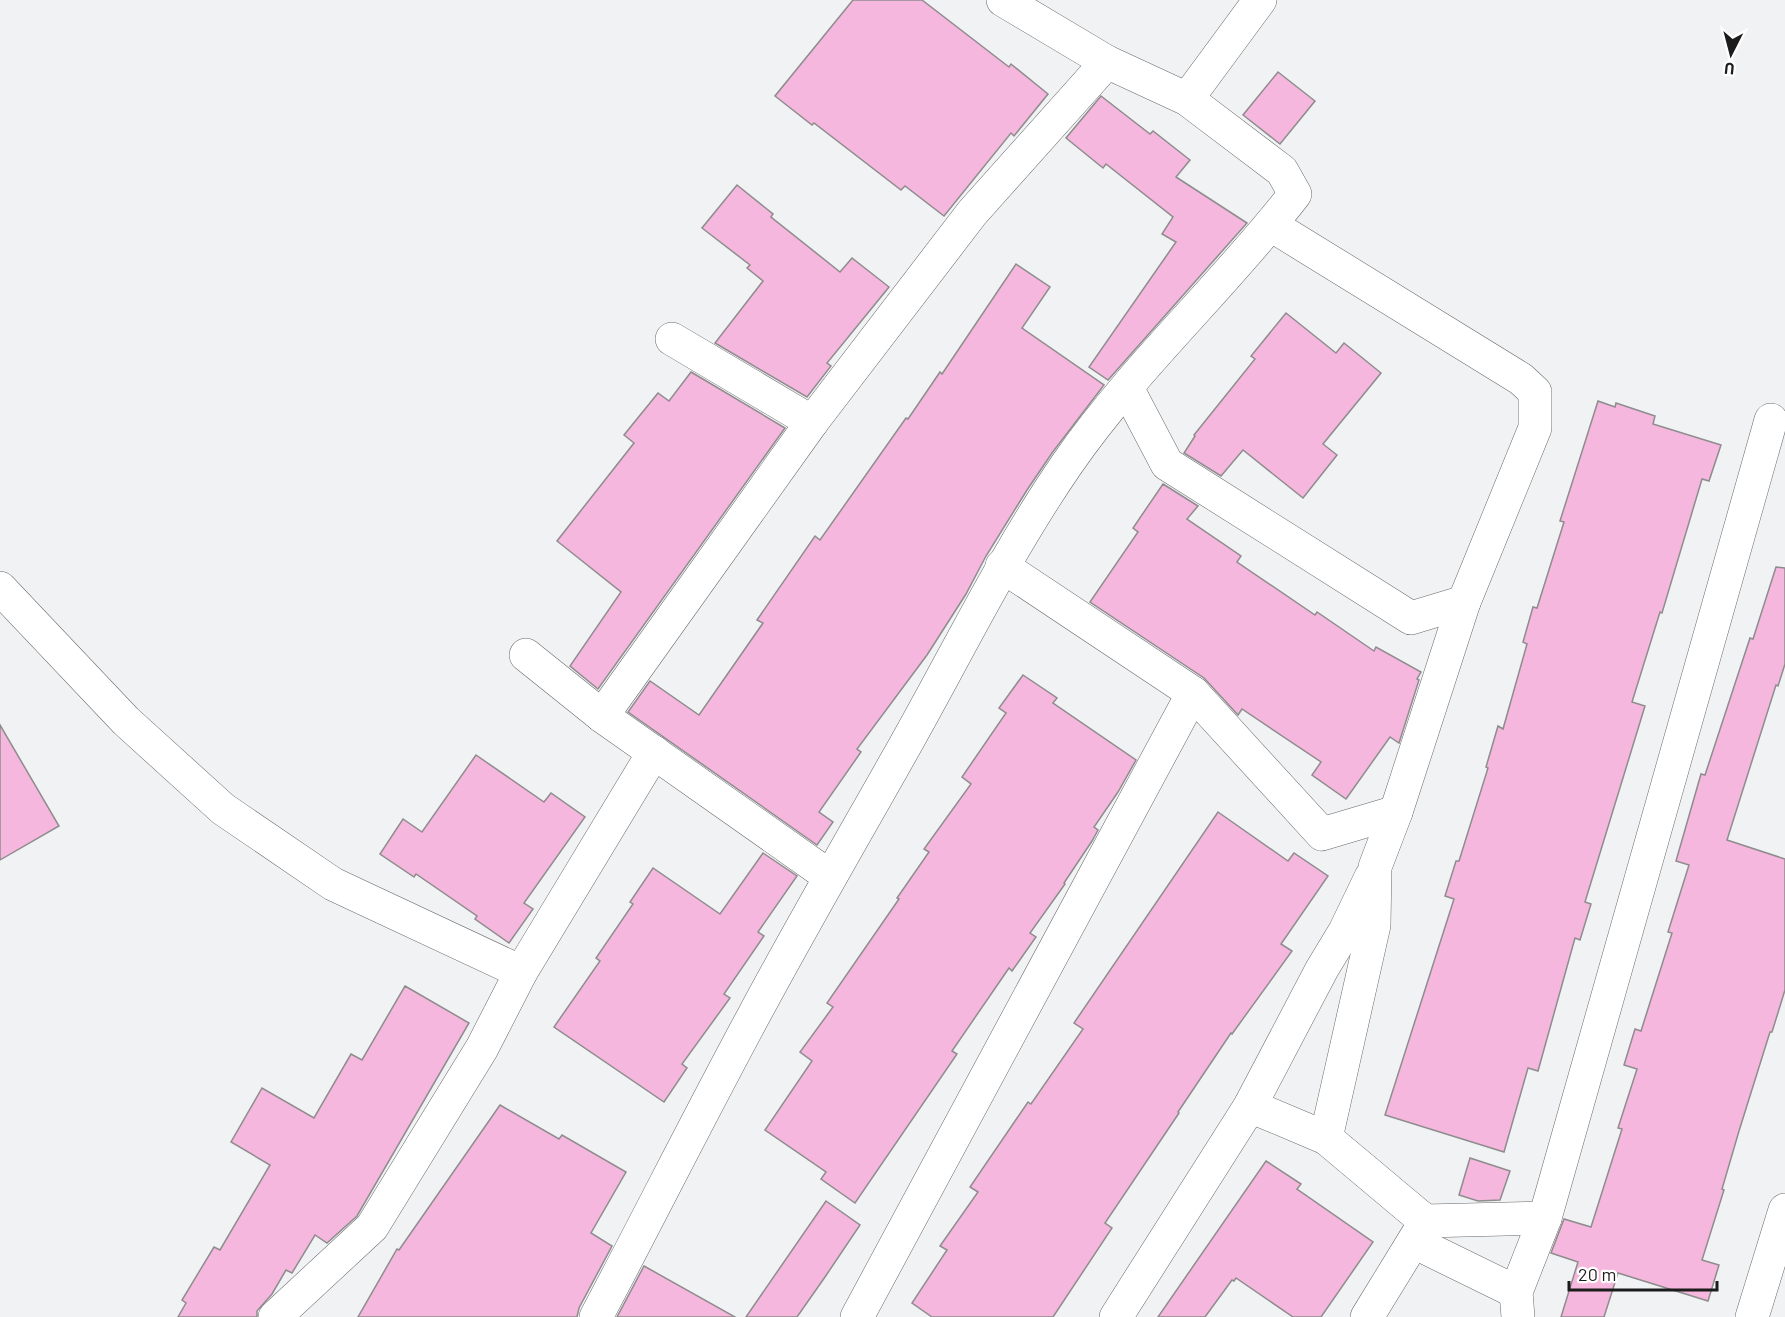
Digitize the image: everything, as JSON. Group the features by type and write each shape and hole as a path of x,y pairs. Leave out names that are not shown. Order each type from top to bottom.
{"street":[{"path":"596,1317 752,1018 829,876 895,764 1002,566 1068,463 1127,388 1271,225 1295,194 1282,171 1187,99 1107,62 1003,0"},
{"path":"1187,99 1260,0"},
{"path":"602,716 812,422 972,213 1107,62"},
{"path":"1116,1317 1250,1106 1345,931 1375,867 1396,812 1464,602 1535,428 1535,392 1521,379 1271,225"},
{"path":"672,339 812,422"},
{"path":"1127,388 1167,464 1411,618 1464,602"},
{"path":"1250,1106 1326,1138 1420,1231 1517,1305 1545,1218 1771,420"},
{"path":"1002,566 1193,693 1322,834 1396,812"},
{"path":"0,588 126,721 223,809 333,884 521,972"},
{"path":"526,655 602,716 829,876"},
{"path":"857,1317 1193,693"},
{"path":"274,1317 372,1227 482,1048 521,972 654,752"},
{"path":"1326,1138 1374,926 1375,867"},
{"path":"1752,1317 1785,1210"},
{"path":"1420,1231 1545,1218"},
{"path":"1367,1317 1420,1231"}],"building":[{"path":"853,0 922,0 1009,67 1011,64 1048,94 1014,136 1011,133 944,216 905,186 901,190 775,96"},
{"path":"1278,72 1315,101 1280,144 1243,115"},
{"path":"1101,96 1150,134 1153,131 1190,160 1176,177 1247,223 1108,380 1089,367 1176,242 1162,234 1173,217 1106,164 1103,168 1066,138"},
{"path":"737,185 773,214 771,217 840,272 852,258 889,287 827,363 831,366 807,397 715,343 763,281 747,268 750,265 702,228"},
{"path":"1016,264 1050,287 1022,328 1104,385 1027,490 927,655 857,749 861,752 819,812 833,822 817,845 628,712 650,681 699,715 763,623 757,620 815,536 820,540 906,418 908,419 940,372 942,374"},
{"path":"1286,313 1336,353 1344,343 1381,373 1323,444 1337,455 1303,498 1243,450 1221,476 1184,453 1194,435 1255,359 1251,356"},
{"path":"691,372 785,428 598,689 570,666 621,592 557,541 634,443 624,435 658,393 669,401"},
{"path":"1598,401 1615,407 1616,403 1655,416 1653,424 1721,445 1709,481 1702,479 1662,613 1660,612 1632,702 1645,706 1585,902 1591,904 1580,940 1575,938 1538,1071 1528,1068 1504,1152 1385,1115 1454,899 1445,896 1456,861 1459,861 1488,768 1486,767 1498,726 1503,729 1527,644 1523,642 1533,607 1537,608 1564,522 1560,521"},
{"path":"1163,484 1198,506 1187,519 1241,556 1237,562 1315,615 1317,612 1374,651 1376,647 1421,672 1399,743 1390,737 1346,799 1312,775 1321,762 1242,709 1238,715 1204,678 1090,602 1138,532 1133,528"},
{"path":"1776,567 1785,568 1785,664 1778,686 1776,685 1727,840 1785,859 1785,990 1739,1131 1722,1189 1724,1190 1702,1260 1719,1265 1708,1301 1618,1273 1604,1317 1561,1317 1578,1262 1551,1253 1564,1219 1591,1227 1622,1129 1618,1128 1637,1069 1624,1065 1635,1029 1641,1031 1672,933 1668,932 1689,865 1676,861 1701,774 1705,775"},
{"path":"1023,675 1057,698 1053,703 1136,760 1094,827 1098,830 1092,841 1030,933 1036,937 1012,971 1009,968 952,1051 957,1054 855,1203 821,1179 826,1172 765,1130 812,1061 800,1052 833,1007 827,1003 929,852 924,849 971,784 962,777 1006,713 999,708"},
{"path":"0,725 59,826 0,860"},
{"path":"476,755 544,802 551,793 585,817 524,903 533,909 509,943 475,919 477,916 416,874 414,877 380,854 403,819 422,832"},
{"path":"1218,812 1288,861 1294,853 1328,876 1281,944 1292,951 1231,1033 1105,1223 1112,1228 1053,1317 932,1317 912,1303 947,1250 940,1246 978,1192 970,1187 1028,1102 1031,1104 1083,1029 1074,1023"},
{"path":"763,853 797,876 758,932 764,936 724,994 730,998 682,1064 687,1068 664,1102 554,1027 600,961 596,958 633,904 630,902 653,868 720,914"},
{"path":"405,986 469,1023 357,1216 327,1243 315,1235 292,1273 286,1270 272,1294 257,1311 257,1317 178,1317 186,1303 182,1300 214,1247 220,1250 270,1165 231,1142 262,1088 314,1118 351,1054 362,1060"},
{"path":"500,1105 559,1139 562,1135 626,1172 591,1233 612,1246 579,1308 577,1317 358,1317 397,1249 399,1250"},
{"path":"1470,1158 1510,1171 1500,1200 1478,1201 1459,1195"},
{"path":"1266,1161 1301,1184 1297,1189 1373,1242 1321,1317 1293,1317 1236,1278 1232,1280 1205,1317 1158,1317"},
{"path":"826,1201 860,1225 825,1277 797,1317 746,1317"},
{"path":"644,1266 735,1317 617,1317"}]}
